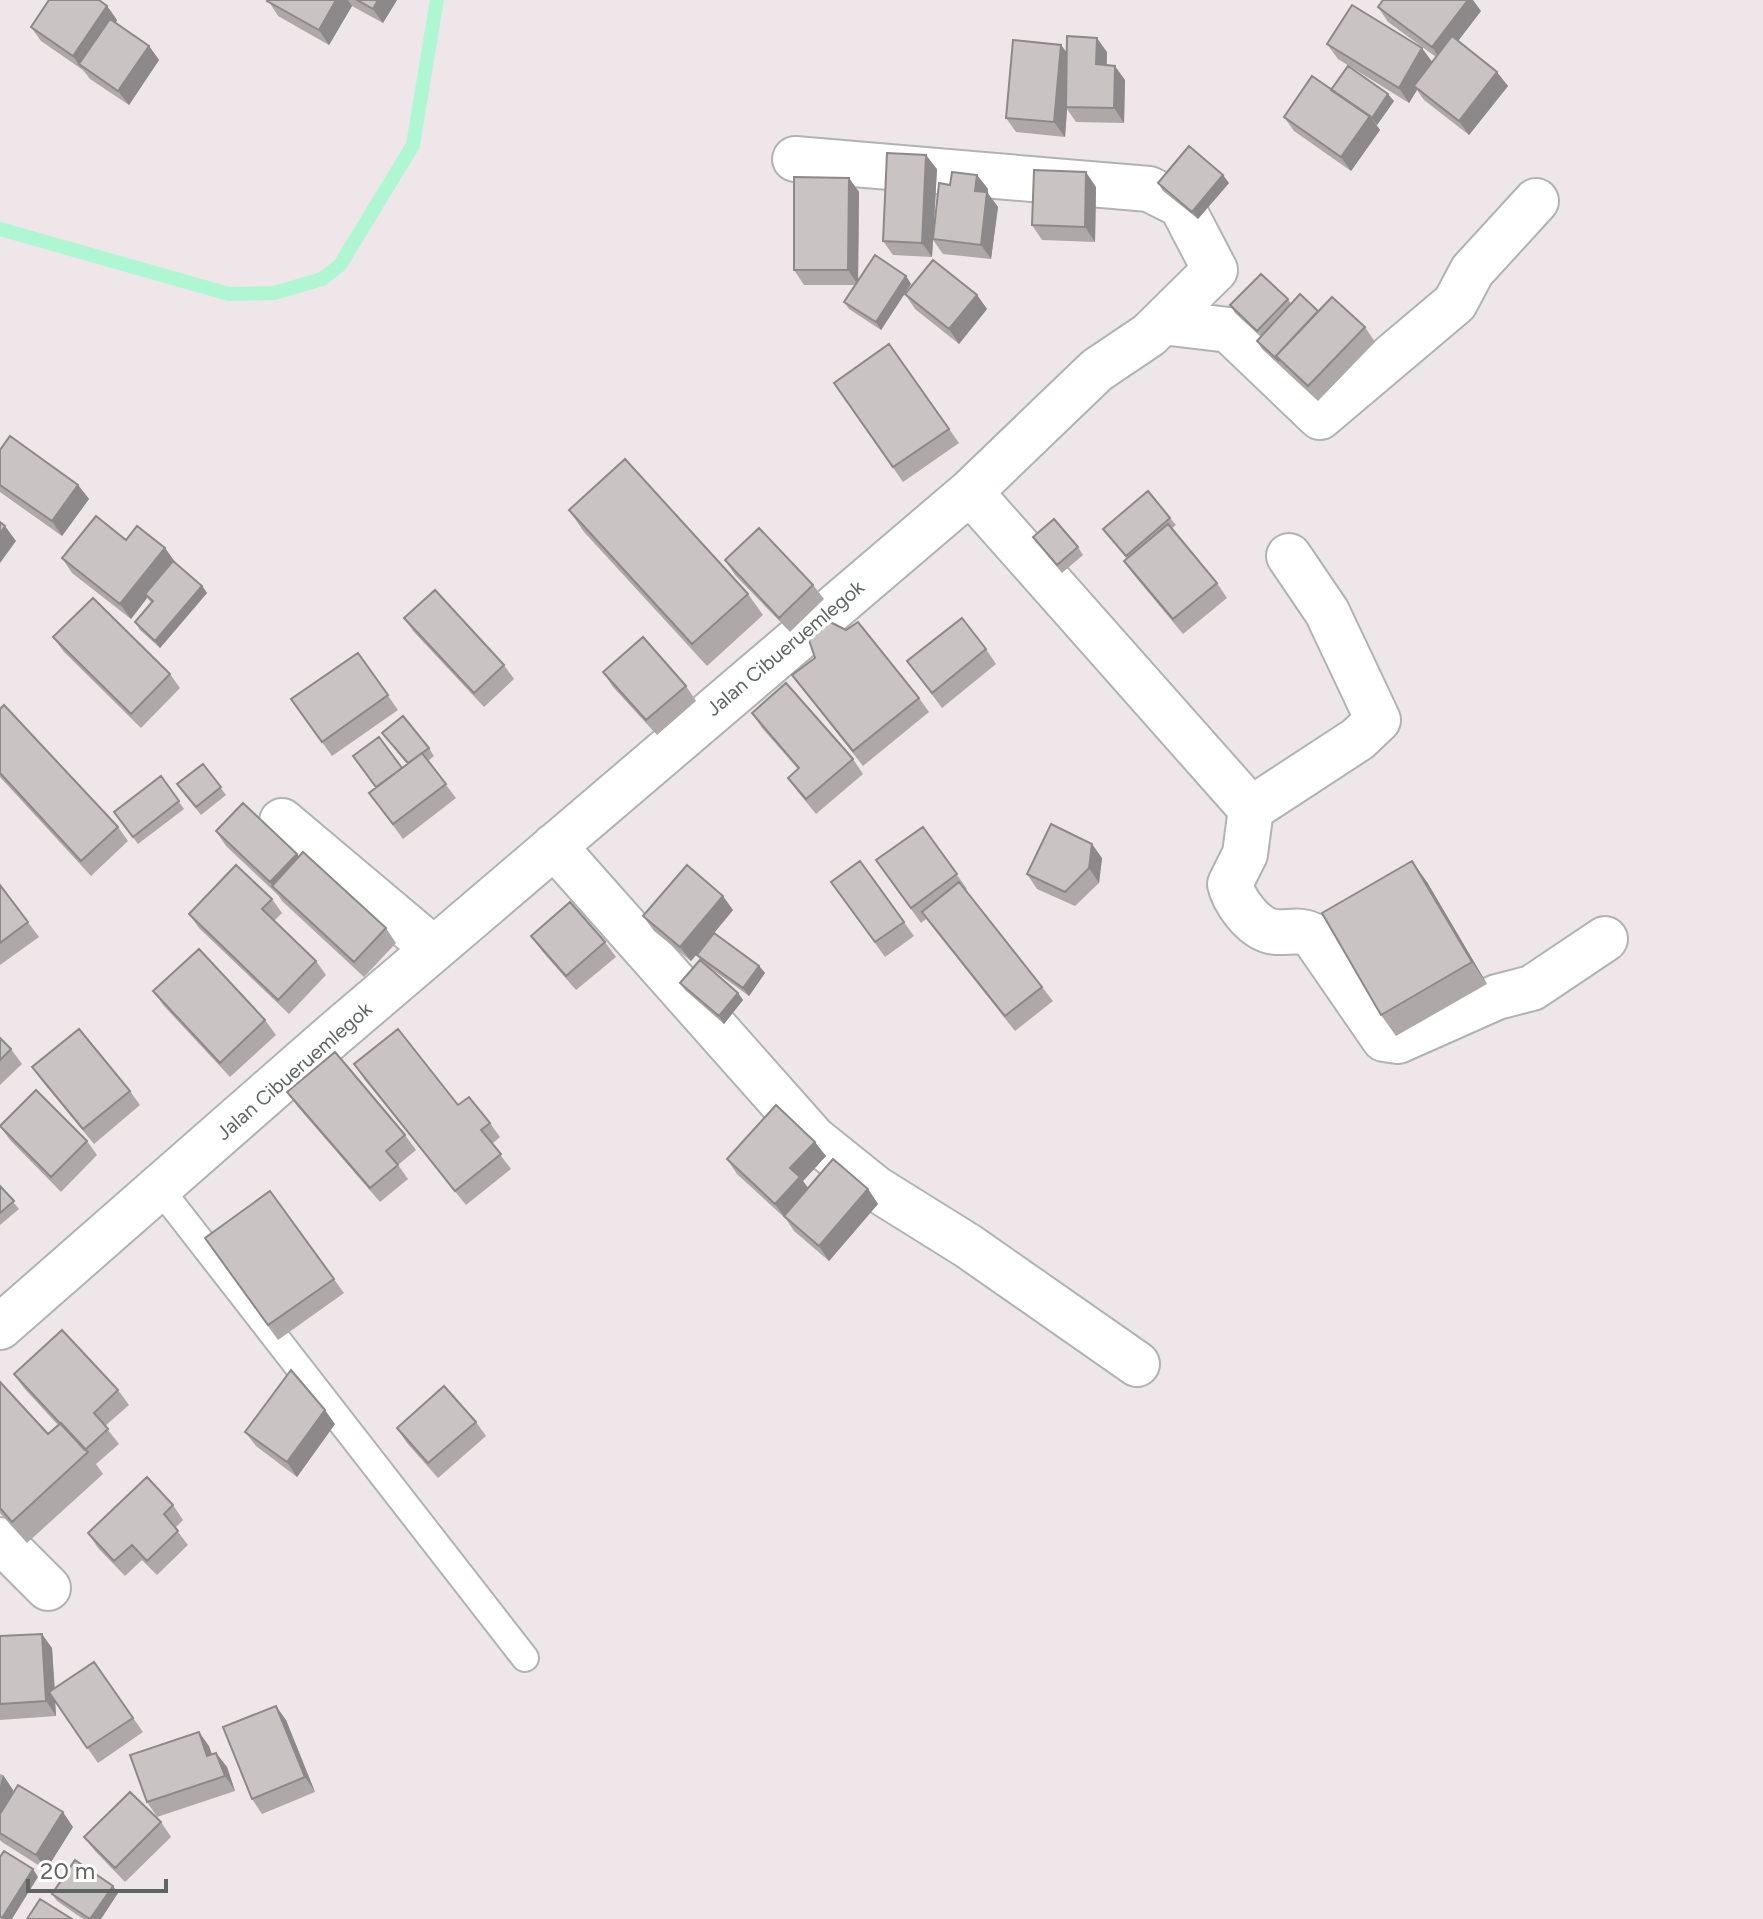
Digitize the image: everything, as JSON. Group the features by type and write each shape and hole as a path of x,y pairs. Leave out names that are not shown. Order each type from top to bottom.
{"street":[{"name":"Jalan Cibueruemlegok","path":"0,1327 434,949 970,492 1097,370 1149,335 1215,270 1181,205 1149,189 795,159"},
{"path":"1162,322 1229,330 1320,417 1455,303 1472,271 1536,201"},
{"path":"970,492 1251,809 1245,854 1230,884 1238,904 1260,926 1271,931 1305,931 1313,936 1376,1031 1389,1041 1398,1041 1497,997 1532,988 1605,939"},
{"path":"1251,809 1358,739 1378,720 1327,612 1289,556"},
{"path":"282,821 434,949"},
{"path":"554,846 814,1139 875,1188 968,1246 1137,1364"},
{"path":"0,1540 48,1588"}],"lane":[{"path":"160,1189 525,1658"}],"building":[{"path":"49,0 99,0 107,6 73,56 31,27"},
{"path":"268,0 336,0 319,30"},
{"path":"357,0 378,0 373,9"},
{"path":"1383,0 1468,0 1432,47 1378,7"},
{"path":"1352,5 1422,48 1399,88 1327,44"},
{"path":"110,19 149,46 118,91 79,64"},
{"path":"1067,36 1097,38 1096,64 1115,66 1114,108 1066,107"},
{"path":"1452,36 1497,72 1459,121 1414,86"},
{"path":"1013,40 1061,45 1054,122 1006,118"},
{"path":"1348,66 1388,94 1372,118 1331,90"},
{"path":"1312,76 1370,116 1341,157 1284,117"},
{"path":"1189,146 1223,175 1192,212 1158,183"},
{"path":"887,153 926,155 922,243 883,241"},
{"path":"1034,170 1086,172 1085,227 1032,225"},
{"path":"952,172 977,175 975,191 987,192 981,245 933,239 939,183 950,185"},
{"path":"794,177 849,178 848,270 794,270"},
{"path":"875,255 906,276 876,322 844,302"},
{"path":"933,260 977,295 949,329 905,294"},
{"path":"1261,274 1288,299 1257,331 1230,305"},
{"path":"1300,294 1318,311 1276,356 1279,361 1257,341"},
{"path":"1332,297 1365,327 1308,386 1276,356"},
{"path":"889,344 949,429 893,467 834,383"},
{"path":"10,436 78,485 52,521 0,485 0,450"},
{"path":"625,459 748,594 692,644 569,510"},
{"path":"1148,491 1170,518 1126,556 1103,529"},
{"path":"96,516 126,540 137,526 165,548 120,604 62,558"},
{"path":"1054,519 1078,547 1057,565 1033,537"},
{"path":"1168,524 1217,583 1173,619 1124,561"},
{"path":"759,528 813,585 779,618 725,560"},
{"path":"173,561 202,586 155,641 135,622 153,601 145,594"},
{"path":"435,590 504,665 474,693 404,618"},
{"path":"93,598 170,674 131,714 53,637"},
{"path":"962,618 986,649 932,693 907,661"},
{"path":"830,622 846,630 858,622 919,698 853,751 792,675 815,658 809,640"},
{"path":"643,637 686,686 646,720 603,672"},
{"path":"358,653 388,695 322,742 291,699"},
{"path":"786,683 853,759 806,799 788,778 799,768 752,713"},
{"path":"4,705 118,827 81,861 0,773 0,709"},
{"path":"403,716 429,748 408,763 382,733"},
{"path":"379,737 402,768 376,787 353,756"},
{"path":"422,753 446,784 393,824 369,793"},
{"path":"203,764 221,787 196,807 177,784"},
{"path":"161,776 179,801 133,837 114,812"},
{"path":"243,803 297,854 270,882 216,831"},
{"path":"1051,824 1092,844 1089,868 1065,892 1027,874"},
{"path":"923,827 957,874 911,908 876,860"},
{"path":"303,852 386,928 354,962 272,886"},
{"path":"860,861 904,922 875,942 831,882"},
{"path":"1412,861 1472,962 1381,1015 1322,913"},
{"path":"236,865 272,899 262,909 316,961 278,1000 189,914"},
{"path":"687,865 723,896 680,947 643,916"},
{"path":"959,882 1042,987 1005,1016 922,912"},
{"path":"0,885 28,922 0,943"},
{"path":"570,902 605,942 566,976 531,936"},
{"path":"714,933 759,966 743,988 697,955"},
{"path":"199,949 265,1020 220,1063 153,991"},
{"path":"700,960 738,993 719,1016 680,983"},
{"path":"79,1029 130,1091 83,1129 32,1067"},
{"path":"398,1029 458,1105 469,1097 490,1123 481,1130 501,1154 455,1191 354,1064"},
{"path":"0,1038 11,1049 0,1060"},
{"path":"335,1052 405,1135 386,1151 398,1165 370,1188 287,1092"},
{"path":"36,1090 87,1141 51,1177 0,1126"},
{"path":"776,1105 815,1142 790,1168 800,1177 775,1204 727,1159"},
{"path":"833,1159 868,1189 819,1246 784,1216"},
{"path":"0,1186 14,1201 0,1213"},
{"path":"270,1191 334,1279 268,1325 205,1238"},
{"path":"62,1330 118,1390 94,1413 108,1429 85,1450 14,1374"},
{"path":"291,1370 325,1410 287,1462 245,1432"},
{"path":"0,1382 48,1434 61,1423 88,1452 12,1522 0,1508"},
{"path":"444,1386 476,1422 428,1463 397,1428"},
{"path":"147,1477 173,1505 164,1514 178,1531 147,1561 132,1545 114,1561 88,1533"},
{"path":"42,1634 46,1701 0,1704 0,1636"},
{"path":"94,1662 133,1718 87,1748 49,1692"},
{"path":"276,1706 305,1777 252,1799 223,1727"},
{"path":"199,1732 207,1756 216,1753 225,1776 147,1802 130,1755"},
{"path":"18,1785 63,1812 36,1855 0,1833 0,1814"},
{"path":"130,1792 161,1822 115,1868 84,1837"},
{"path":"4,1851 33,1869 2,1918 0,1857"},
{"path":"75,1860 113,1886 90,1919 52,1894"},
{"path":"40,1899 72,1919 27,1919"}],"waterway":[{"path":"0,229 229,294 274,293 322,279 340,265 413,145 437,0"}]}
